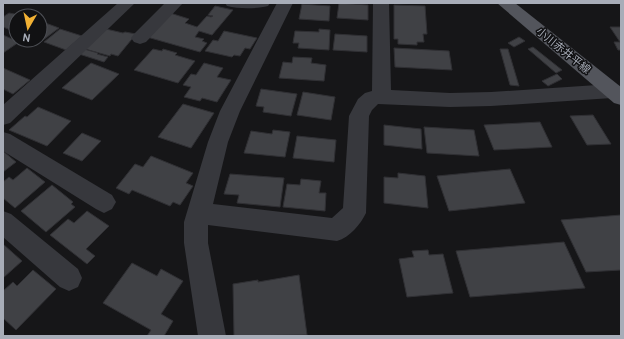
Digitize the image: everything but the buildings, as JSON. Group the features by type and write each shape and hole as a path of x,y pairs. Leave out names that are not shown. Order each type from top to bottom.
{"main road":[{"name":"小川赤井平線","path":"504,3 616,94"}],"street":[{"path":"3,117 127,3"},
{"path":"140,38 159,17 175,3"},
{"path":"233,3 262,3"},
{"path":"212,336 196,243 196,222 218,142 230,111 285,3"},
{"path":"381,3 382,96"},
{"path":"199,213 337,230 354,213 359,116 362,108 369,100 375,97 382,96 450,100 616,94"},
{"path":"3,140 104,202"},
{"path":"3,222 70,278"}]}
